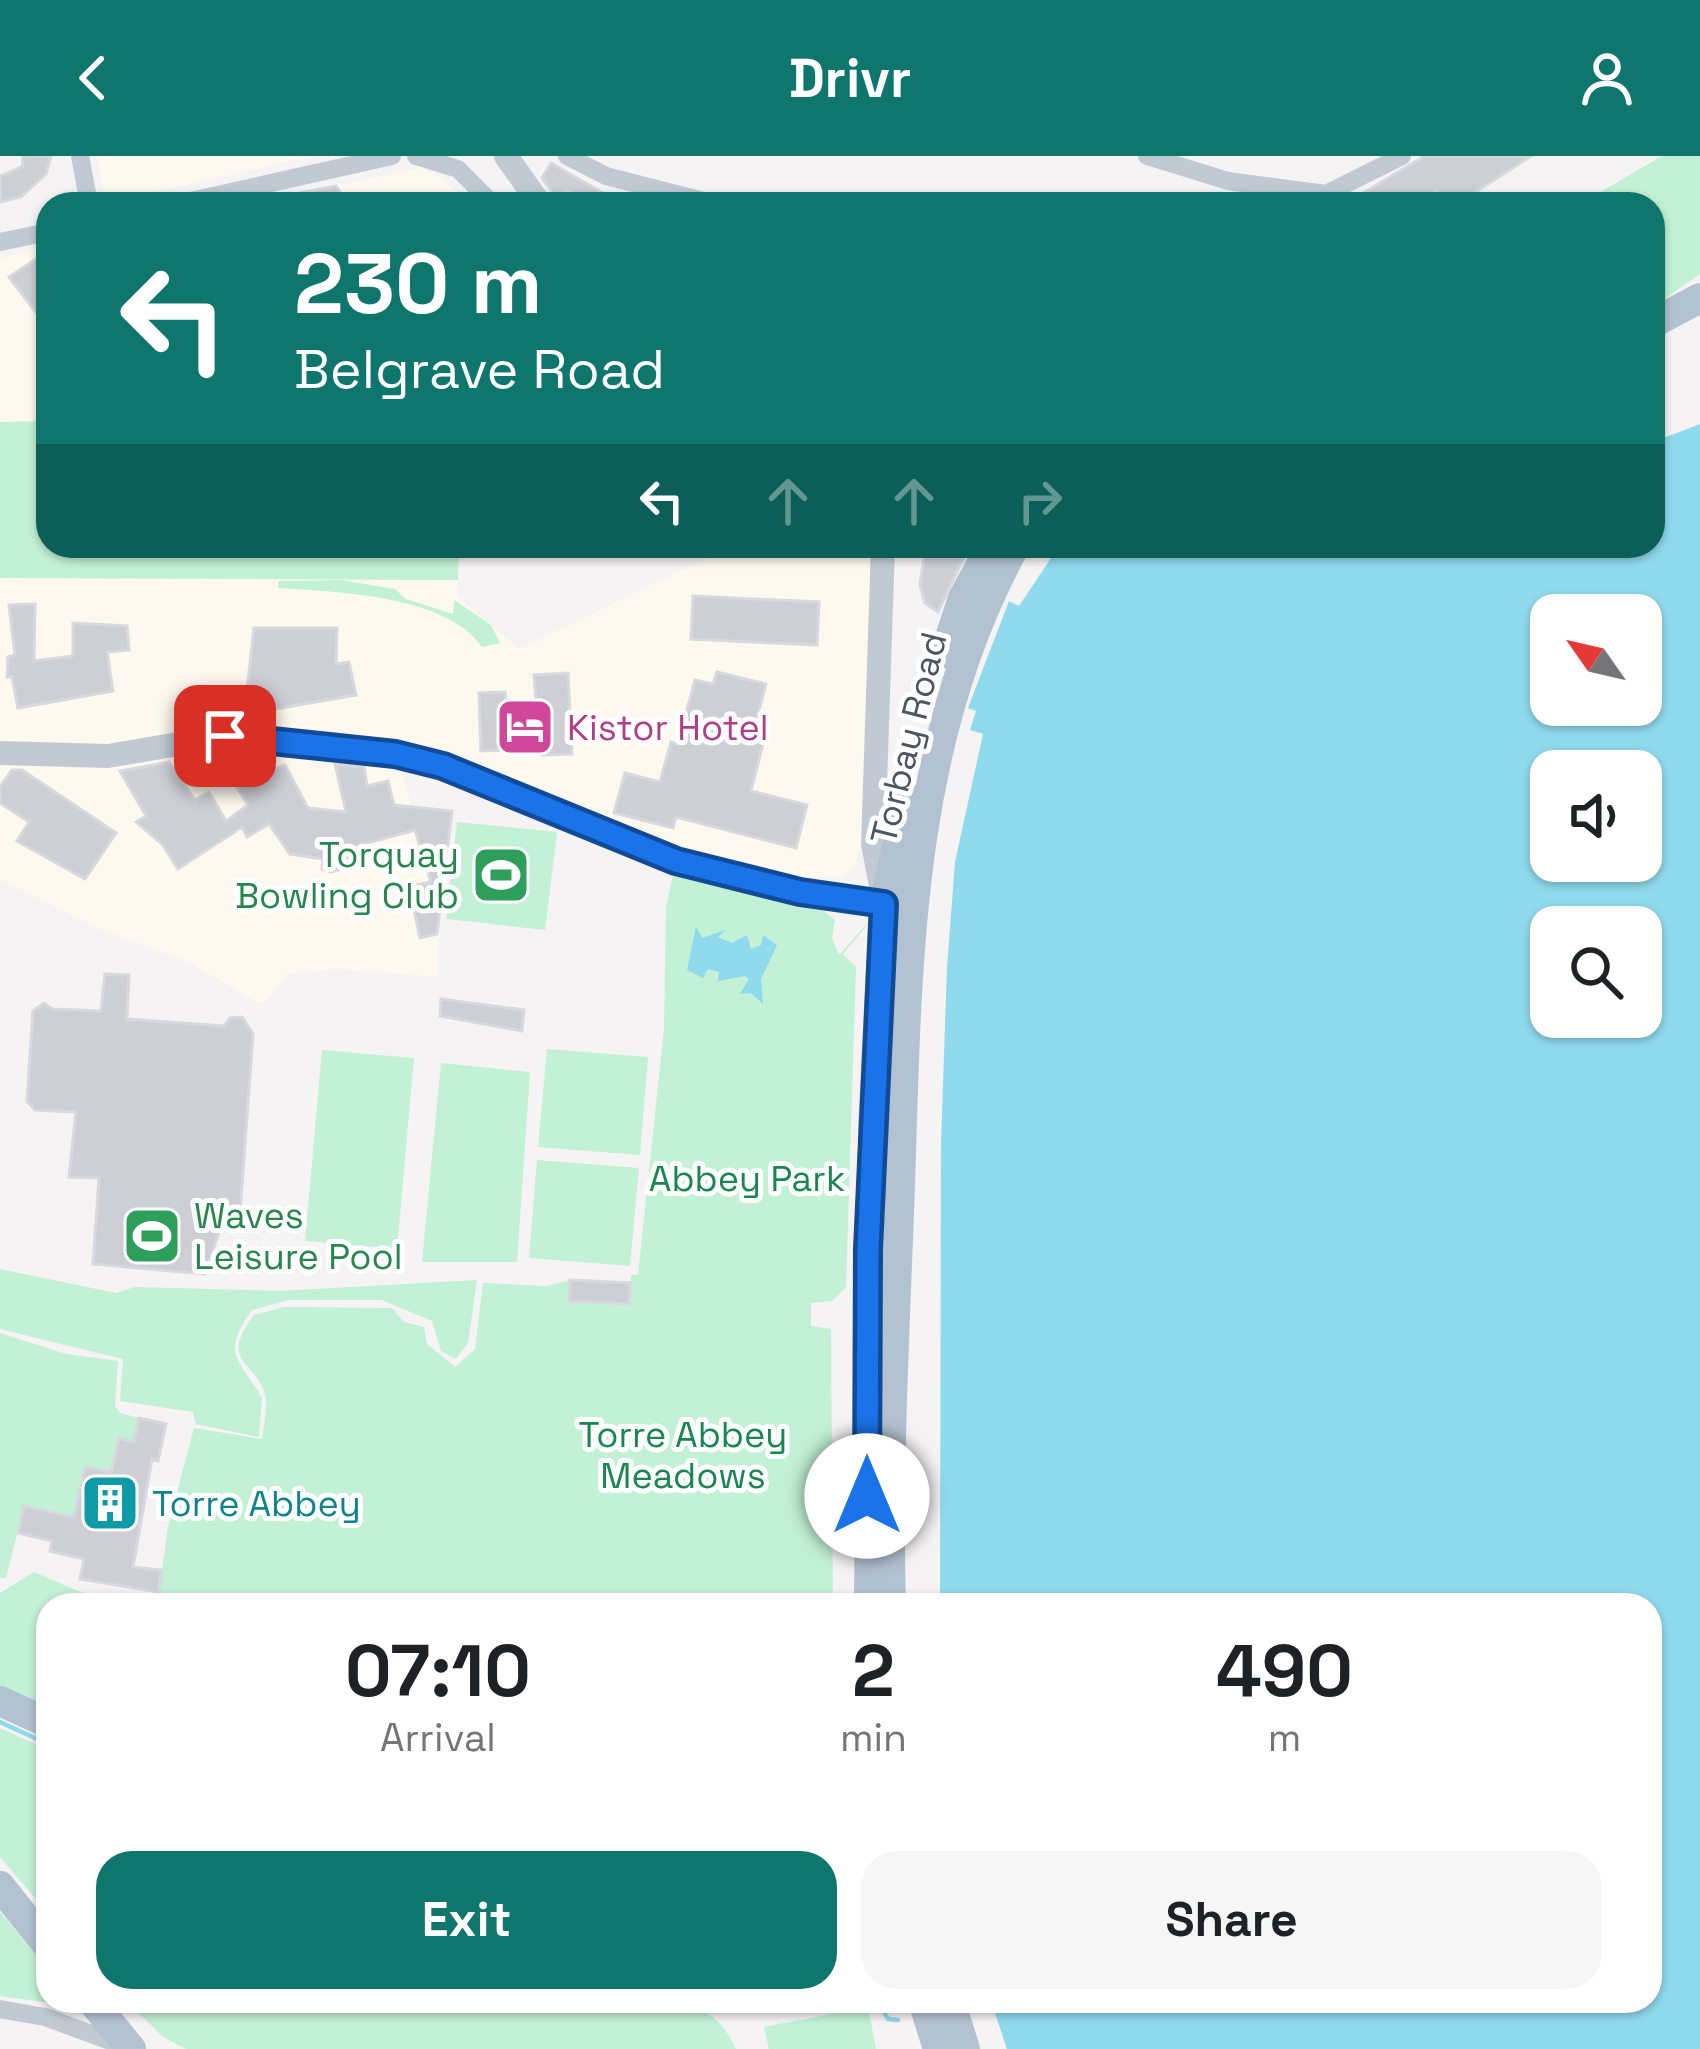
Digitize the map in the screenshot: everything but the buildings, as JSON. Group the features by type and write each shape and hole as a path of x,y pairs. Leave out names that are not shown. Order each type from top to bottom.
{"main road":[{"path":"1665,317 1700,298"},
{"path":"1665,338 1700,319"},
{"name":"Torbay Road","path":"869,1593 868,1249 898,903 940,668 963,598 985,558"},
{"name":"Torbay Road","path":"891,1593 898,903 960,662 1009,558"},
{"path":"0,1701 36,1718"},
{"path":"0,1886 36,1931"},
{"path":"98,2013 127,2047"},
{"path":"927,2013 938,2049"},
{"path":"954,2013 965,2049"}],"street":[{"path":"80,156 87,192"},
{"path":"231,192 392,156"},
{"path":"416,156 458,170 481,192"},
{"path":"506,156 532,192"},
{"path":"567,156 680,192"},
{"path":"1147,156 1228,182 1310,192"},
{"path":"1330,192 1402,156"},
{"path":"0,242 36,234"},
{"path":"0,753 108,757 225,736 395,754 443,766 676,861 800,892 898,903 874,844 884,558"},
{"path":"0,2008 45,2017 127,2047"},
{"path":"45,2017 70,2013"}],"shaded area":[{"path":"97,156 313,156 154,192 104,192"},
{"path":"420,168 439,176 457,192 305,192"},
{"path":"36,249 36,421 0,422 0,258"},
{"path":"707,558 870,558 865,839 853,869 840,877 804,877 720,861 646,839 417,749 331,730 218,727 107,748 0,744 0,578 458,580 457,596 519,649"},
{"path":"260,745 400,764 440,909 438,977 336,969 287,974 269,999 259,1003 188,962 100,929 0,880 0,765 131,764"}],"green space":[{"path":"1662,156 1700,156 1700,274 1665,299 1665,192 1600,192"},
{"path":"36,421 36,558 459,558 458,580 0,578 0,422"},
{"path":"341,580 395,589 406,599 453,614 454,600 491,625 500,643 482,647 444,616 389,599 278,588 278,581"},
{"name":"Torquay Bowling Club","path":"457,822 557,832 545,930 446,919"},
{"path":"676,861 800,892 835,920 832,938 839,955 884,905 843,954 856,967 846,1287 832,1301 811,1303 811,1326 831,1329 833,1593 159,1592 168,1527 194,1428 262,1439 266,1399 239,1353 243,1332 254,1315 284,1307 392,1308 404,1322 424,1327 427,1344 455,1367 475,1349 483,1283 547,1286 570,1280 570,1301 629,1304 631,1275 638,1275 664,1029 666,907"},
{"path":"547,1049 648,1057 640,1155 538,1147"},
{"path":"322,1050 414,1058 397,1249 305,1241"},
{"path":"441,1063 530,1072 517,1262 422,1262"},
{"path":"537,1160 639,1168 630,1266 529,1258"},
{"path":"0,1269 116,1293 135,1287 280,1291 477,1280 468,1343 456,1359 441,1351 432,1321 382,1300 288,1300 252,1310 235,1347 240,1365 262,1398 259,1437 196,1424 193,1412 120,1401 123,1359 0,1329"},
{"path":"0,1333 66,1354 118,1361 115,1406 120,1413 139,1418 134,1442 119,1439 111,1472 85,1467 74,1517 24,1507 6,1578 0,1578"},
{"path":"34,1572 83,1593 36,1593 36,1718 0,1701 0,1593"},
{"path":"0,1728 36,1744 36,1899 0,1857"},
{"path":"0,1912 36,1955 36,2001 0,1996"},
{"path":"139,2013 706,2013 726,2031 736,2049 186,2049 163,2037"},
{"path":"837,2013 869,2013 876,2049 769,2049 764,2027"}],"water":[{"path":"1700,424 1700,2049 1007,2049 995,2013 1662,2013 1662,1593 940,1593 941,1144 947,967 955,862 983,734 970,730 976,711 968,708 1009,601 1019,606 1051,558 1665,558 1665,437"},
{"path":"696,926 702,938 725,930 718,937 732,943 747,935 751,949 761,945 763,935 777,945 761,979 763,1004 751,993 740,994 749,979 745,976 718,981 719,972 708,969 703,978 687,970"}],"waterway":[{"path":"0,1722 36,1738"},
{"path":"885,2013 888,2019 898,2020"}],"place":[{"name":"Kistor Hotel","path":"525,727"},
{"name":"Torquay Bowling Club","path":"501,875"},
{"name":"Waves Leisure Pool","path":"152,1236"},
{"name":"Torre Abbey","path":"110,1503"}],"route":[{"path":"225,736 296,739 443,766 676,861 800,892 884,904 868,1249 867,1496"}],"park label":[{"name":"Abbey Park","path":"747,1178"},
{"name":"Torre Abbey Meadows","path":"683,1454"}]}
